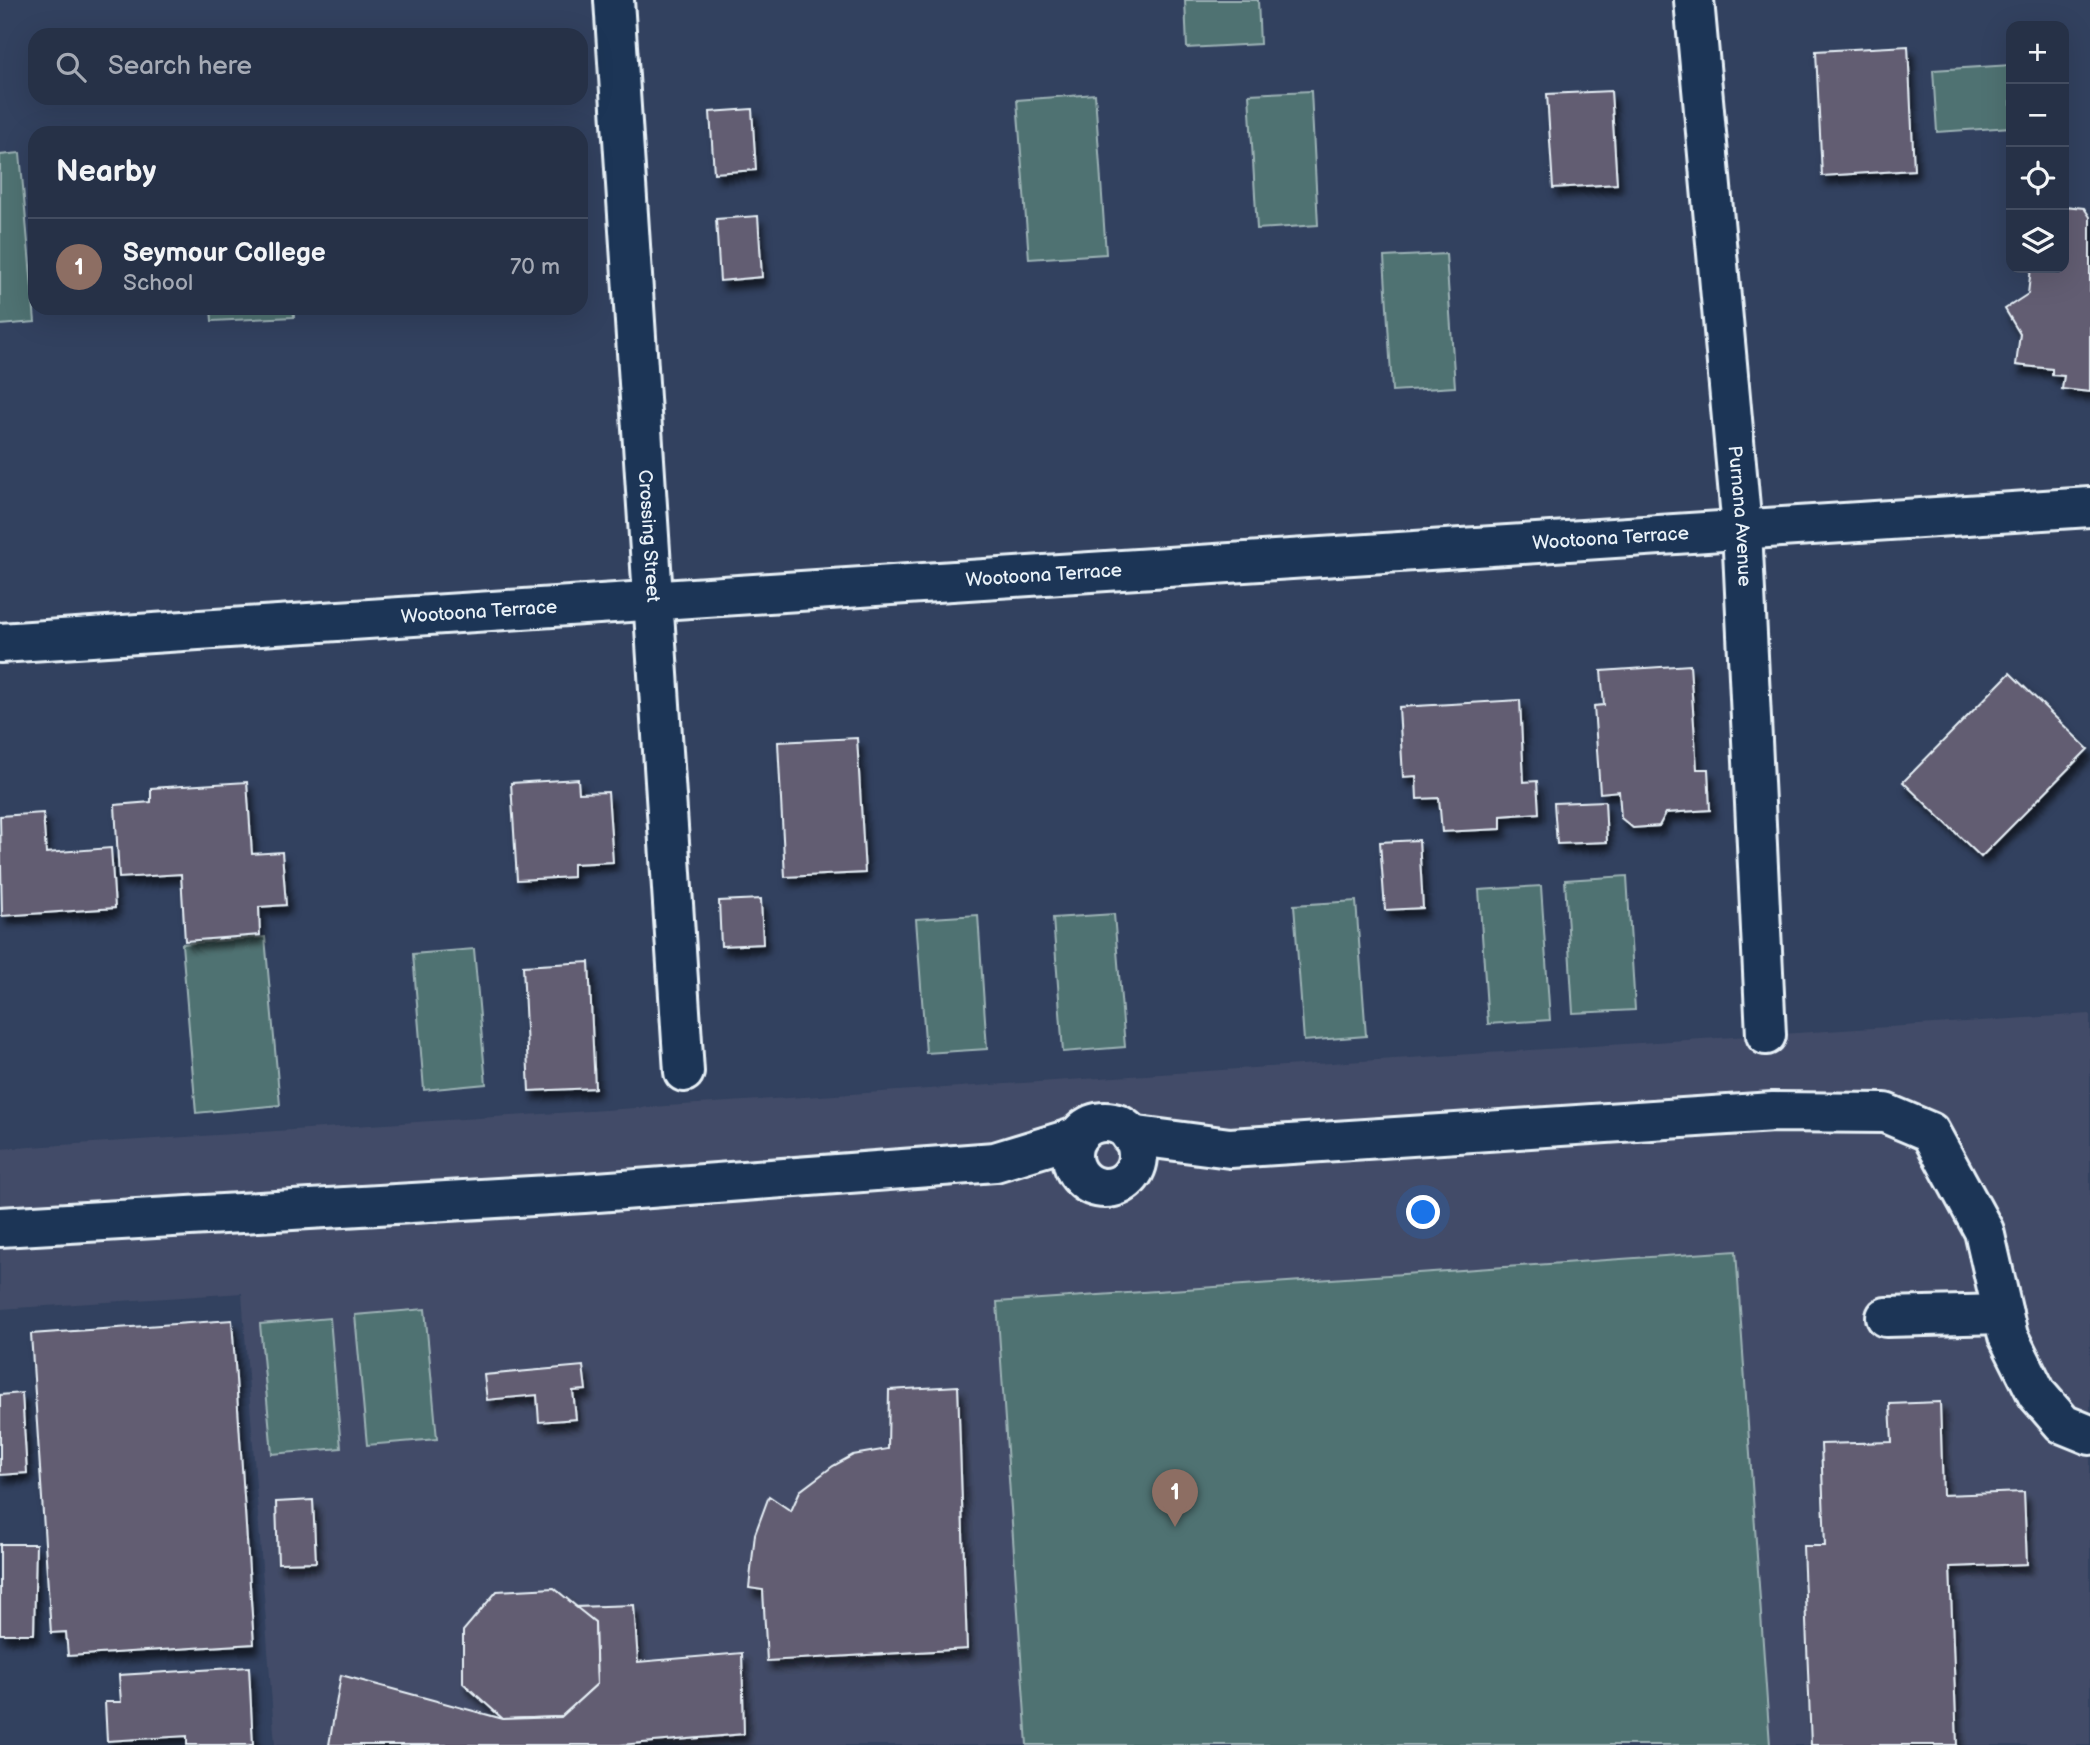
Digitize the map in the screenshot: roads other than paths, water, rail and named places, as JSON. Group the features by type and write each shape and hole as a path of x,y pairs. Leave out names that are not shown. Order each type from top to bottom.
{"street":[{"name":"Crossing Street","path":"614,0 684,1072"},
{"name":"Purnana Avenue","path":"1694,0 1742,529 1766,1035"},
{"name":"Wootoona Terrace","path":"0,643 653,603 2090,507"},
{"path":"1090,1185 1081,1178 1072,1158 1077,1138 1084,1130 1103,1123 1113,1124 1130,1135 1230,1148 1773,1112 1885,1113 1930,1132 1957,1176 1984,1231 2008,1336 2037,1394 2063,1424 2090,1435"},
{"path":"1130,1135 1138,1154 1131,1176"},
{"path":"0,1227 584,1193 995,1162 1077,1138"},
{"path":"995,1162 1090,1185 1112,1187 1131,1176 1230,1148"},
{"path":"1886,1317 2003,1314"}],"place":[{"name":"Seymour College","path":"1175,1527"}]}
